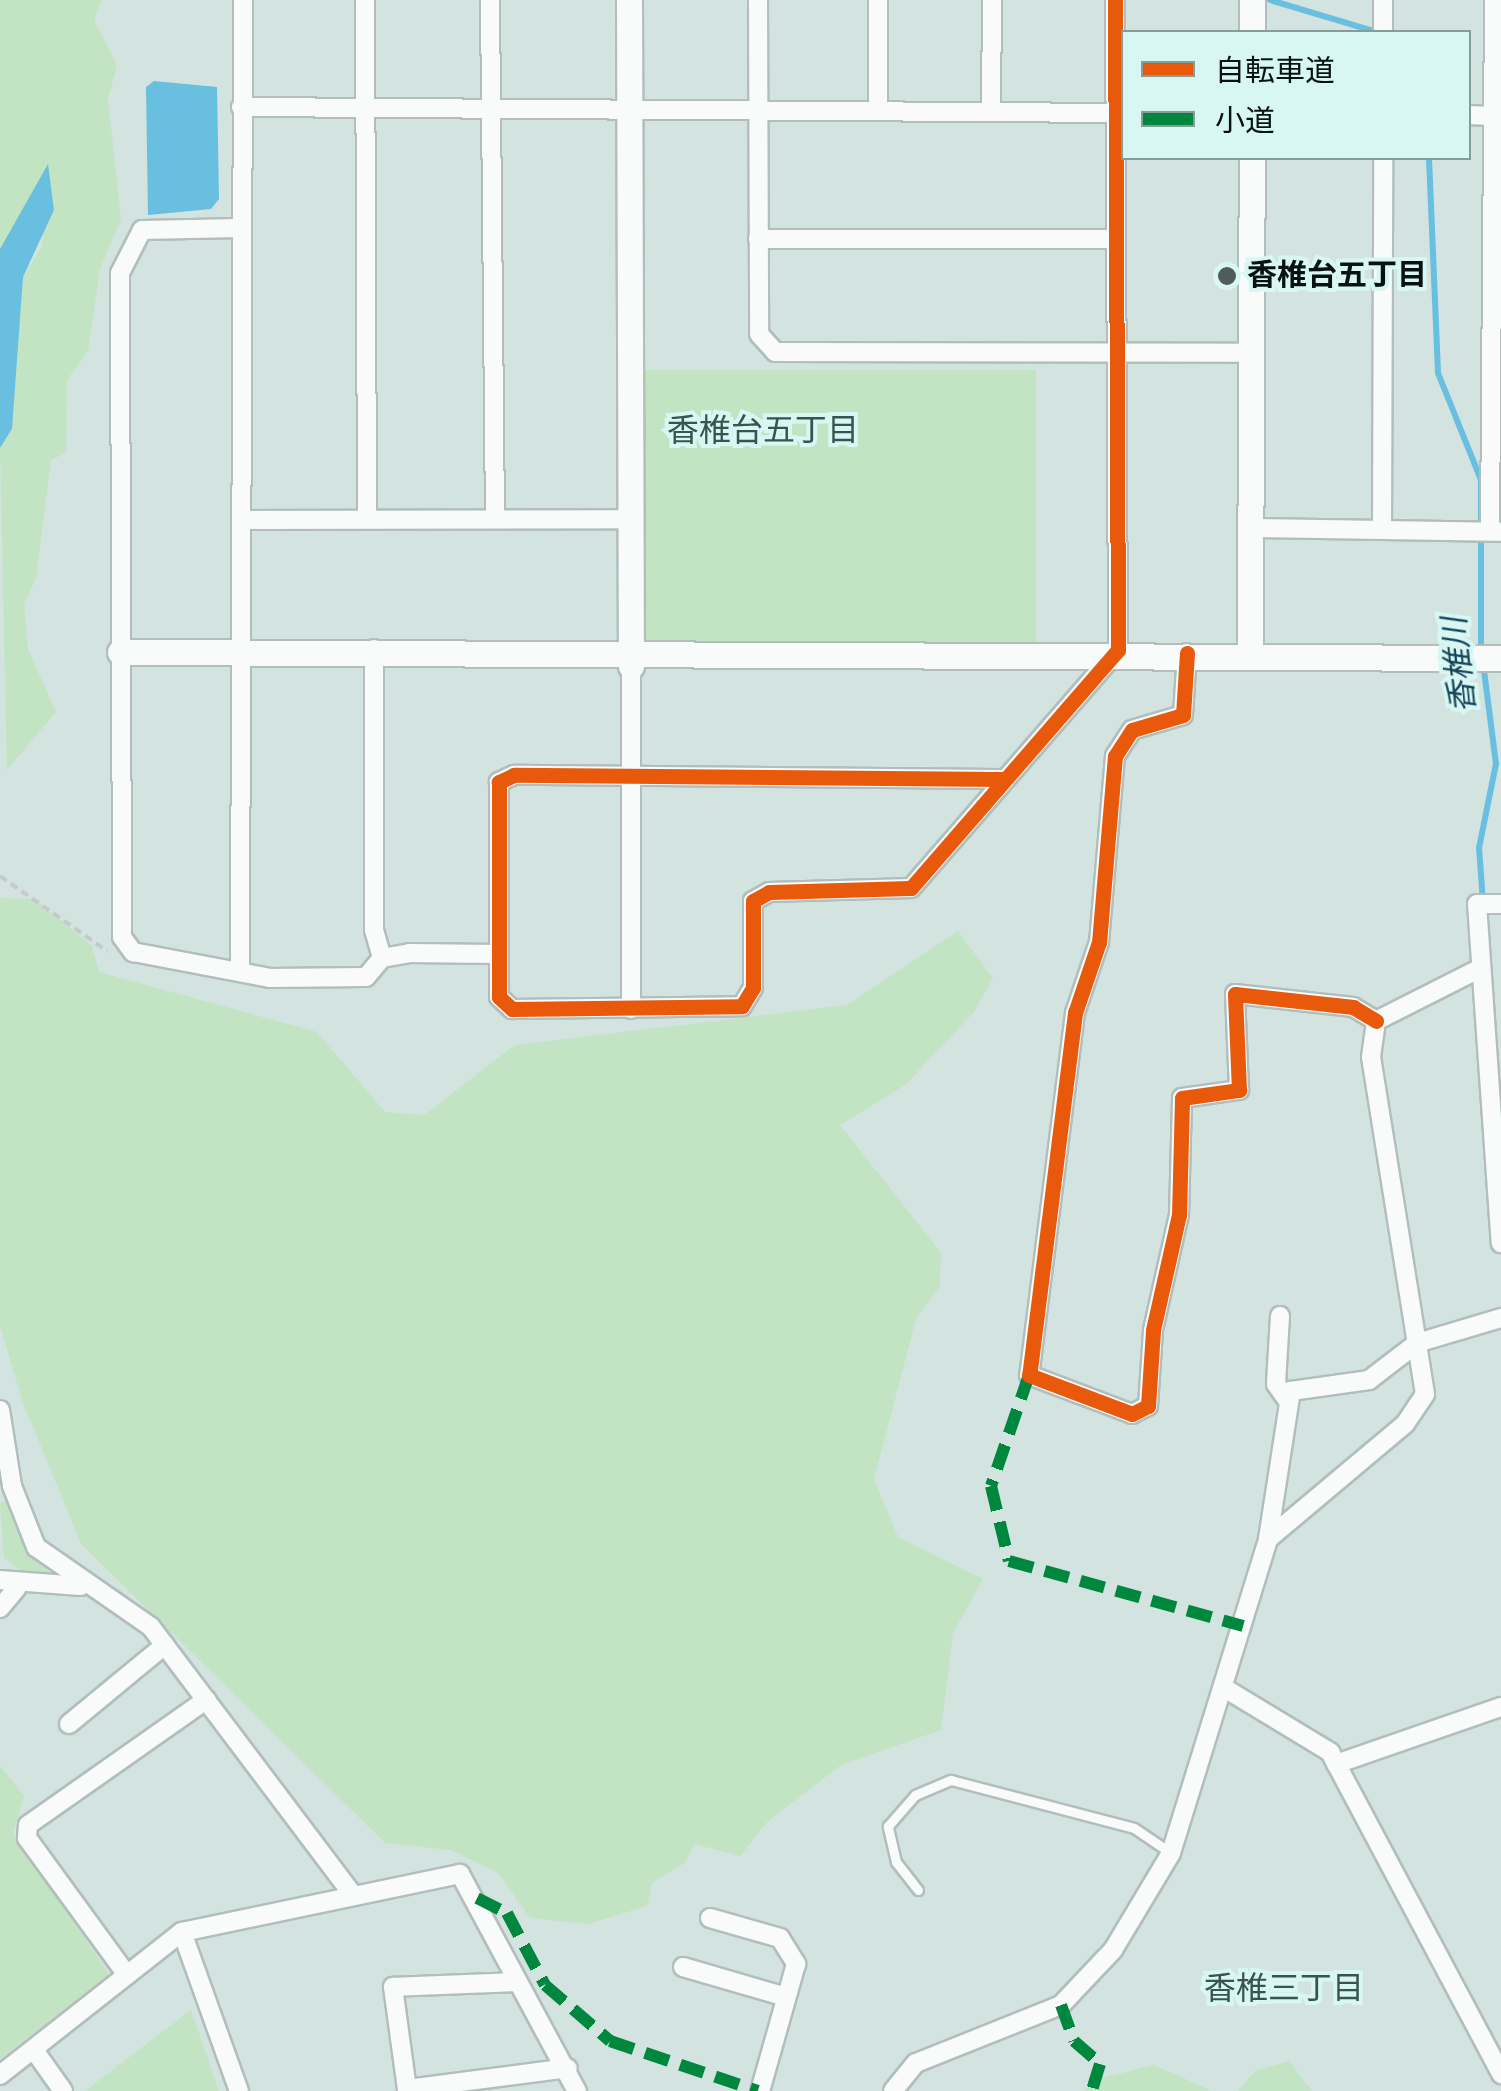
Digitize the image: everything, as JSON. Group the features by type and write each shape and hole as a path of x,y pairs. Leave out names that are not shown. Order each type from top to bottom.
{"street":[{"path":"240,971 243,0"},
{"path":"364,0 367,518"},
{"path":"490,0 494,519"},
{"path":"629,0 631,1009"},
{"path":"758,0 759,334 775,352 1251,353"},
{"path":"878,0 878,108"},
{"path":"991,110 992,0"},
{"path":"1004,779 631,776 500,782 499,997 512,1009 742,1006 753,988 753,901 769,892 911,888 1118,650 1115,0"},
{"path":"1252,0 1252,30"},
{"path":"1383,0 1383,30"},
{"path":"1250,528 1496,532 1494,0"},
{"path":"242,108 1118,112"},
{"path":"1471,115 1497,116"},
{"path":"1250,653 1252,160"},
{"path":"1382,528 1383,160"},
{"path":"240,228 142,230 120,273 122,937 133,952 240,971 366,977 382,958 498,954"},
{"path":"758,239 1116,239"},
{"path":"243,520 629,519"},
{"path":"120,652 374,649 631,657 1118,650 1501,658"},
{"path":"374,649 374,930 382,958"},
{"path":"1186,653 1183,714 1118,742 1099,942 1075,1013 1029,1375 1132,1414 1148,1406 1153,1330 1179,1215 1182,1098 1239,1090 1235,994 1353,1007 1376,1021"},
{"path":"1501,904 1477,904 1501,1243"},
{"path":"1376,1021 1479,969"},
{"path":"1268,1539 1405,1424 1425,1394 1374,1110 1376,1021"},
{"path":"1280,1316 1276,1384 1287,1400"},
{"path":"894,2091 916,2063 1076,1992 1171,1853 1226,1688 1268,1539 1291,1391 1368,1380 1417,1344 1501,1318"},
{"path":"0,1410 12,1486 36,1546 81,1586 152,1626 353,1895"},
{"path":"0,1608 9,1584 81,1586"},
{"path":"69,1724 165,1645"},
{"path":"1226,1688 1280,1714 1336,1764 1501,2074"},
{"path":"126,1975 27,1838 28,1825 206,1700"},
{"path":"1336,1764 1501,1707"},
{"path":"0,2075 182,1932 460,1874 492,1920 515,1982 568,2068 577,2091"},
{"path":"710,1918 780,1938 796,1964 760,2091"},
{"path":"182,1932 239,2091"},
{"path":"683,1967 786,1997"},
{"path":"515,1982 393,1987 407,2089 568,2068"},
{"path":"34,2050 63,2091"}],"lane":[{"path":"918,1890 896,1862 888,1826 915,1795 951,1780 1134,1828 1171,1853"}],"path":[{"path":"0,876 110,953 133,952"}],"green space":[{"path":"0,0 101,0 94,20 117,65 108,99 121,219 100,269 88,351 67,380 66,453 51,460 36,578 24,604 28,649 56,712 7,770 0,448 12,429 23,277 42,246 48,166 0,249"},
{"path":"639,370 1036,370 1036,644 639,644"},
{"path":"0,898 34,899 92,946 99,972 317,1032 385,1112 424,1115 515,1045 847,1005 958,931 993,978 974,1012 905,1085 840,1125 941,1253 940,1286 916,1319 874,1479 898,1537 983,1579 953,1633 941,1730 841,1765 768,1821 740,1856 694,1844 686,1862 652,1883 647,1906 588,1924 530,1918 498,1873 451,1850 385,1843 81,1544 22,1400 0,1325"},
{"path":"10,1500 29,1555 50,1573 29,1577 4,1558 0,1503"},
{"path":"0,1766 24,1796 13,1833 109,1974 0,2059"},
{"path":"191,2010 219,2091 85,2091"},
{"path":"1289,2061 1312,2091 1238,2091 1255,2071"},
{"path":"1154,2065 1212,2091 1084,2091 1098,2079"}],"water":[{"path":"154,81 217,87 219,199 211,209 148,215 146,87"},
{"path":"48,164 54,210 23,277 12,429 0,448 0,249"}],"waterway":[{"name":"香椎川","path":"1270,0 1370,30"},
{"name":"香椎川","path":"1429,160 1438,373 1481,480 1481,650"},
{"name":"香椎川","path":"1483,662 1496,764 1479,848 1483,902"}],"marked path":[{"path":"1029,1375 991,1486 1009,1561 1243,1626"},
{"path":"477,1898 507,1913 545,1985 610,2041 758,2091"},
{"path":"1061,2005 1074,2041 1100,2064 1092,2091"}],"cycle path":[{"path":"1004,779 514,775 499,782 499,997 512,1009 742,1006 753,988 753,901 769,892 911,888 1118,650 1115,0"},
{"path":"1187,653 1183,715 1132,730 1115,756 1099,942 1075,1013 1029,1375 1132,1414 1148,1406 1153,1330 1179,1215 1182,1098 1239,1090 1235,994 1353,1007 1376,1021"}],"place":[{"name":"香椎台五丁目","path":"1227,276"}],"district":[{"name":"香椎台五丁目","path":"763,431"},
{"name":"香椎三丁目","path":"1284,1989"}]}
